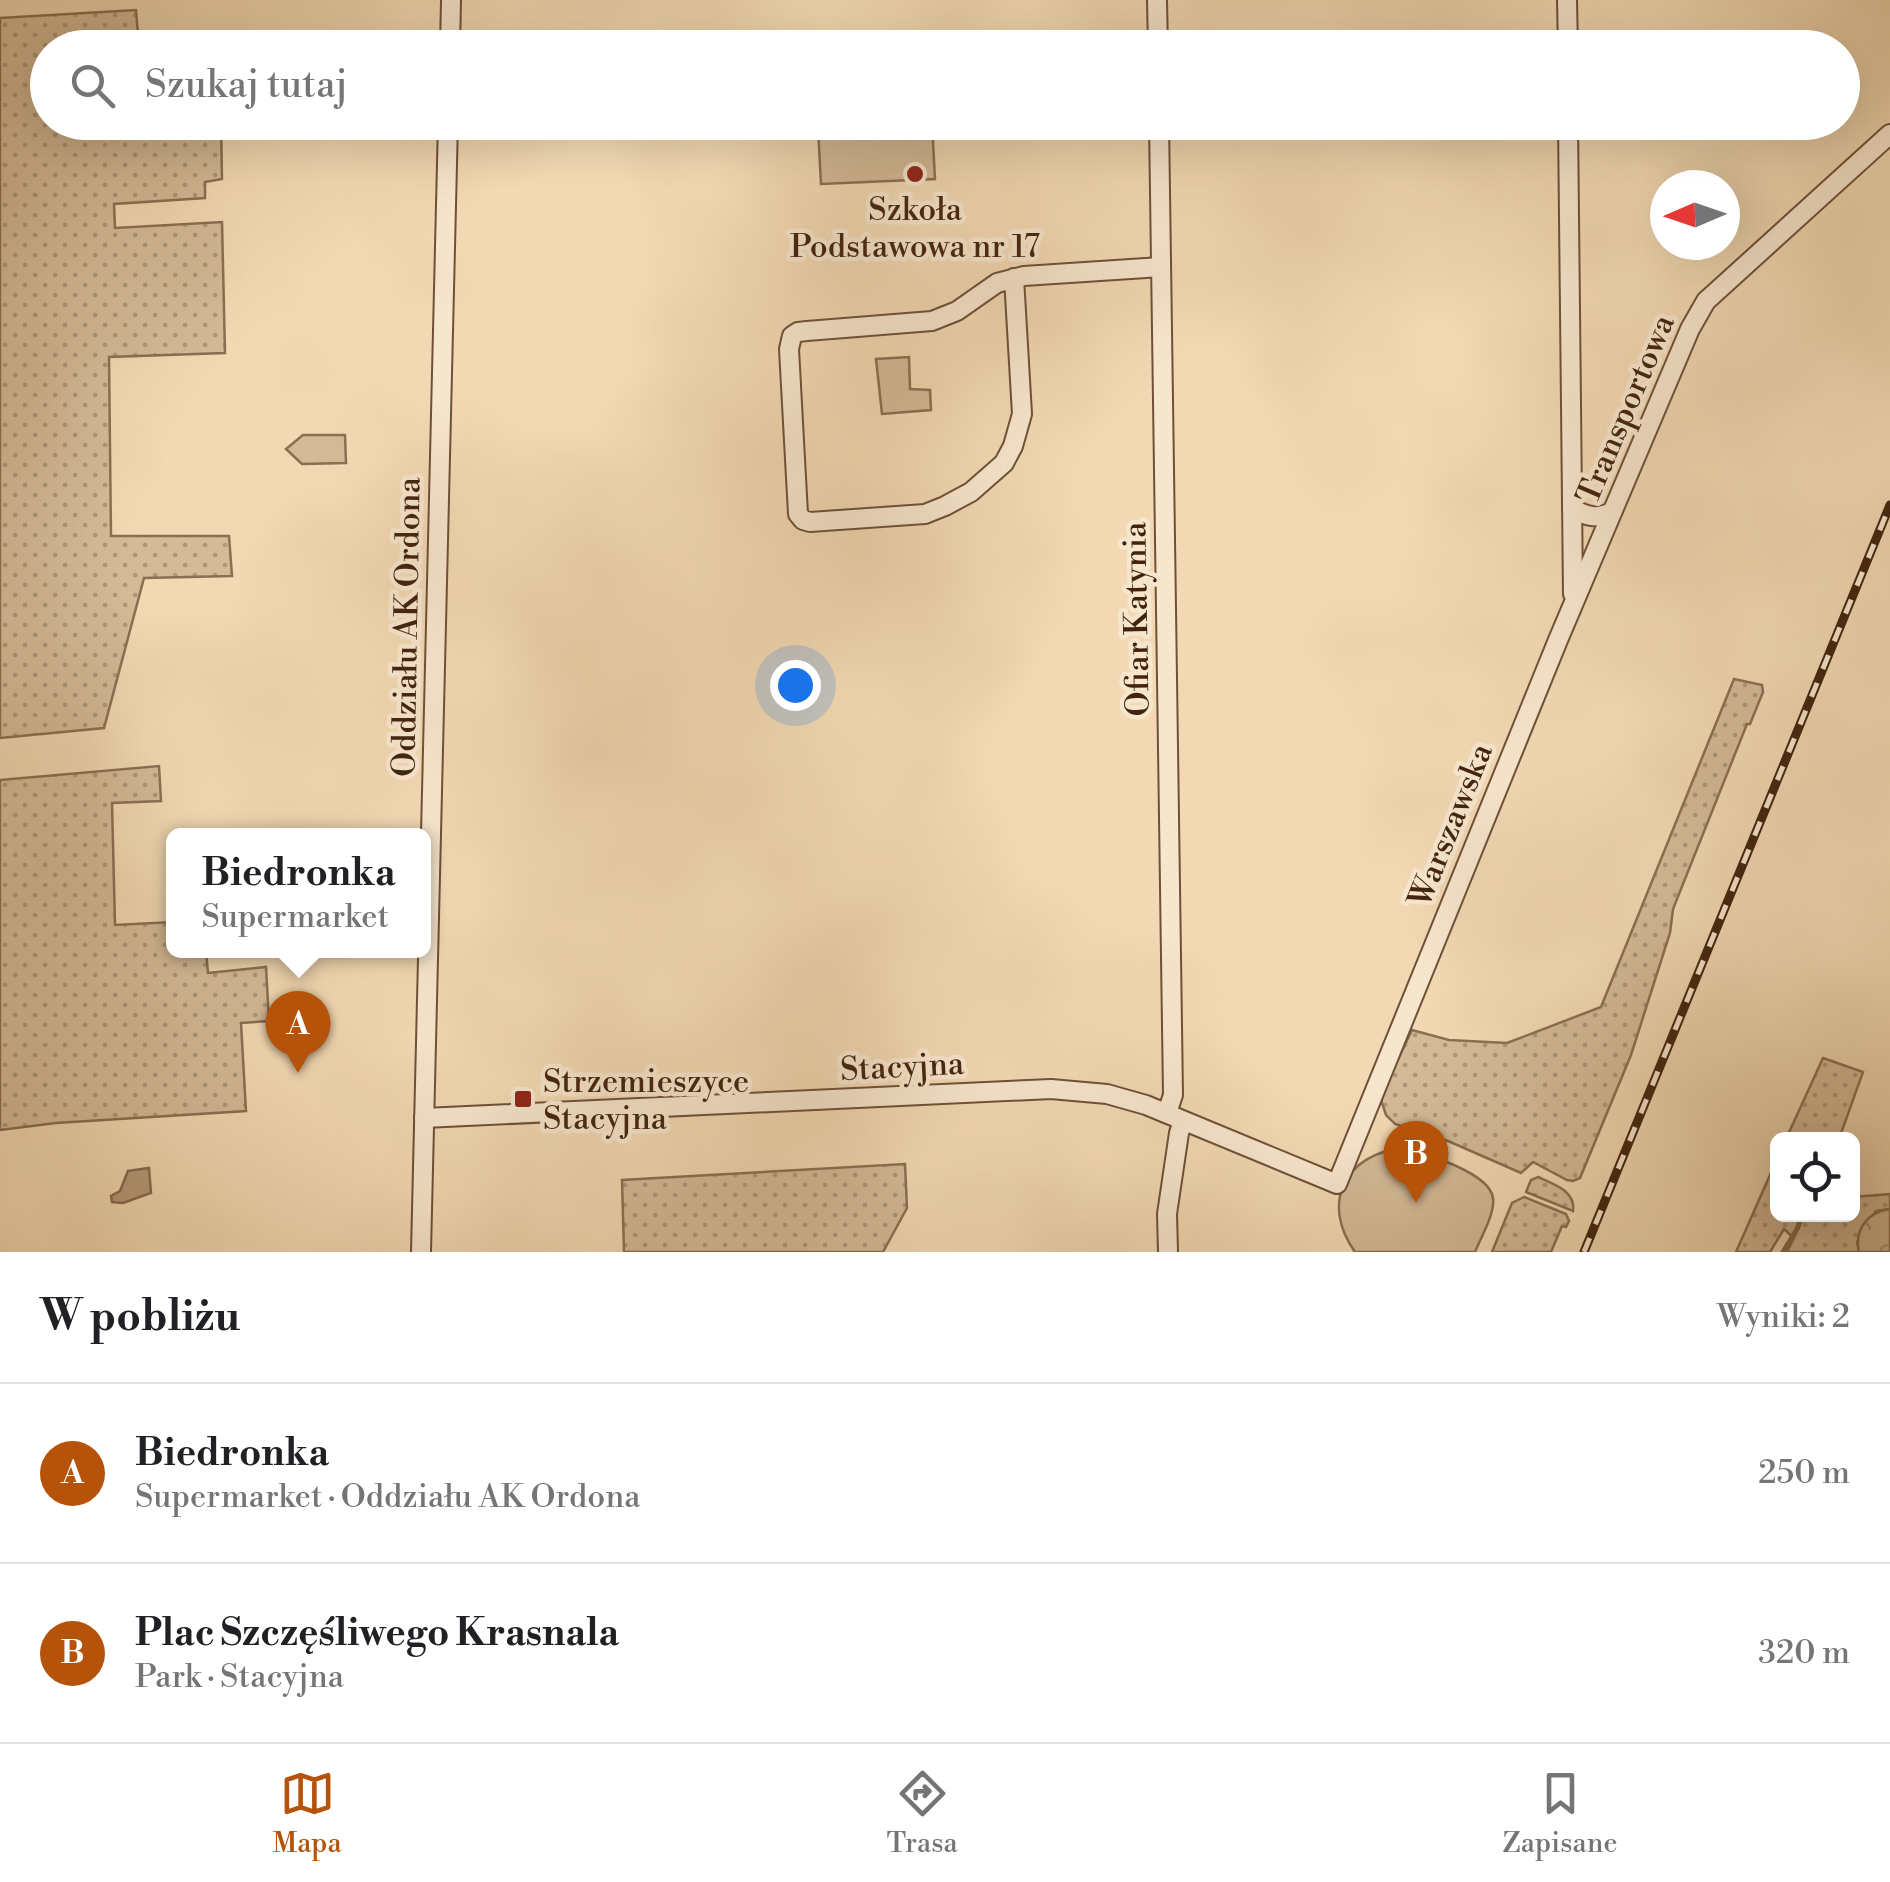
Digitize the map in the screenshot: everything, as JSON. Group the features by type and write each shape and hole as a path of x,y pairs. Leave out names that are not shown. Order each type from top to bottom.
{"street":[{"path":"450,30 451,0"},
{"path":"1157,0 1158,30"},
{"path":"1567,0 1568,30"},
{"name":"Transportowa","path":"1573,604 1690,329 1706,301 1890,134"},
{"name":"Oddziału AK Ordona","path":"431,828 448,140"},
{"name":"Ofiar Katynia","path":"1159,140 1172,1094 1178,1139 1167,1214 1168,1252"},
{"name":"Warszawska","path":"1347,1157 1573,604 1568,140"},
{"path":"1014,278 1022,414 1013,446 1001,466 971,492 924,514 802,520 798,514 788,349 792,336 806,331 932,321 957,311 997,282 1014,278 1161,266"},
{"path":"1572,508 1599,518 1612,512"},
{"name":"Oddziału AK Ordona","path":"421,1252 428,958"},
{"name":"Stacyjna","path":"424,1118 1086,1090 1175,1117 1337,1184 1347,1157"}],"green space":[{"path":"136,10 138,30 30,30 30,140 221,140 222,179 205,182 205,198 114,204 115,228 222,222 225,353 109,357 111,536 229,536 232,576 144,578 104,728 0,738 0,18"},
{"path":"819,140 933,140 935,179 821,184"},
{"path":"909,357 910,389 930,390 931,410 882,414 876,359"},
{"path":"303,435 345,435 346,463 302,464 286,449"},
{"path":"1734,679 1762,685 1763,692 1673,909 1670,933 1631,1055 1580,1178 1567,1180 1533,1162 1521,1173 1448,1141 1395,1124 1386,1115 1380,1097 1412,1030 1449,1040 1507,1043 1601,1007"},
{"path":"159,766 161,801 112,803 115,925 166,922 166,958 207,958 208,973 266,967 269,1021 241,1023 246,1111 0,1130 0,780"},
{"path":"1823,1058 1863,1072 1842,1132 1789,1132"},
{"path":"1403,1148 1455,1165 1489,1189 1492,1211 1475,1252 1355,1252 1340,1216 1344,1184 1366,1160"},
{"path":"905,1164 907,1208 883,1252 624,1252 622,1180"},
{"path":"1770,1175 1770,1222 1860,1222 1860,1196 1890,1194 1890,1209 1876,1211 1857,1242 1859,1252 1787,1252 1794,1238 1784,1229 1770,1252 1736,1252"},
{"path":"1538,1177 1567,1193 1573,1211 1526,1192 1531,1180"},
{"path":"1524,1197 1566,1214 1566,1227 1562,1226 1551,1252 1492,1252 1512,1203"},
{"path":"1890,1209 1890,1252 1859,1252 1864,1223"}],"water":[{"path":"149,1168 151,1193 123,1203 112,1202 111,1196 120,1191 128,1171"}],"waterway":[{"path":"1783,1252 1800,1222"}],"railway":[{"path":"1584,1252 1890,505"}],"place":[{"name":"Szkoła Podstawowa nr 17","path":"915,174"},
{"name":"Biedronka","path":"298,1073"},
{"name":"Strzemieszyce Stacyjna","path":"523,1099"},
{"name":"Plac Szczęśliwego Krasnala","path":"1416,1203"}]}
